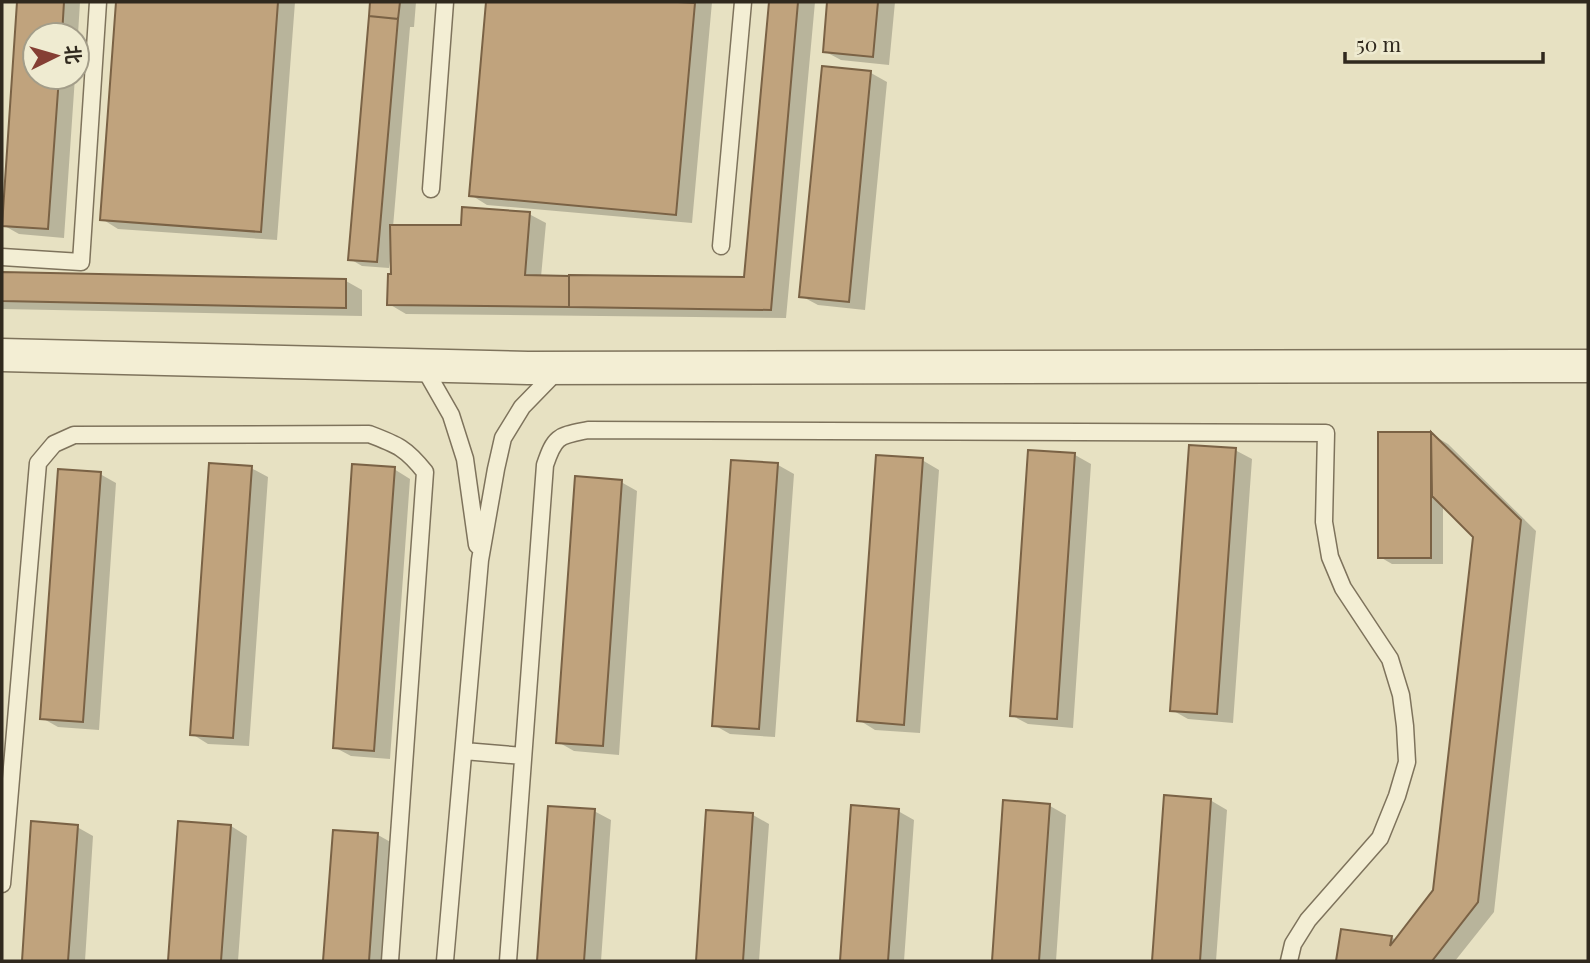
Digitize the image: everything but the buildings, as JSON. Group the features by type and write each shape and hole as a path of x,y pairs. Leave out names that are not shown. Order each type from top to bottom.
{"street":[{"path":"2,355 560,368 1588,366"}],"lane":[{"path":"2,257 81,262 98,2"},
{"path":"431,190 445,2"},
{"path":"721,246 743,2"},
{"path":"423,366 451,415 465,459 480,560"},
{"path":"445,961 480,560 496,469 503,438 522,407 560,368"},
{"path":"508,961 545,465 552,444 564,435 588,430 1326,433 1324,522 1330,557 1343,588 1390,659 1401,695 1407,762 1380,838 1308,920 1293,944 1289,961"},
{"path":"2,884 38,463 54,444 74,435 369,433 395,443 411,454 425,472 390,961"},
{"path":"464,751 523,756"}]}
